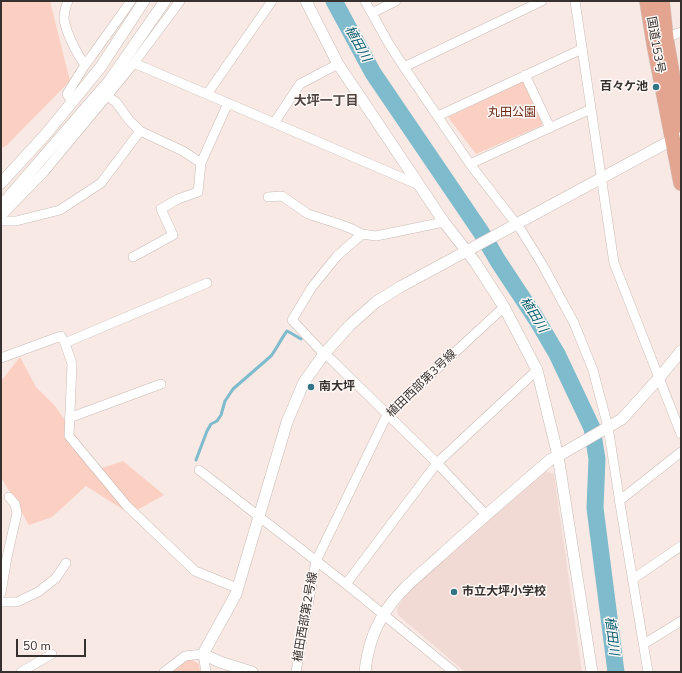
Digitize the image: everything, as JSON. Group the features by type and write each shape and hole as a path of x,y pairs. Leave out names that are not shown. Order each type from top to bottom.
{"highway":[{"name":"国道153号","path":"647,1 654,44 677,137 681,183"},
{"name":"国道153号","path":"662,1 666,38 681,125"}],"street":[{"path":"68,1 64,18 66,28 78,55 85,65"},
{"path":"72,102 67,94 85,65 131,1"},
{"path":"1,183 46,134 100,68 144,1"},
{"path":"1,206 110,80 165,1"},
{"path":"1,216 44,172 134,63 180,1"},
{"path":"207,94 272,1"},
{"path":"306,1 338,64 444,222 469,249 474,262 504,307 537,370 560,455 592,672"},
{"path":"366,1 389,44 404,67 470,164 542,264 574,324 593,370 608,427 619,502 648,672"},
{"path":"372,13 396,1"},
{"path":"404,67 542,1"},
{"path":"575,1 614,263 681,434"},
{"path":"666,38 681,32"},
{"path":"438,116 582,49"},
{"path":"134,63 419,185"},
{"path":"274,123 300,84 338,64"},
{"path":"525,75 550,128"},
{"path":"107,96 116,102 129,120 140,131 183,151 201,163"},
{"path":"133,257 173,235 161,209 178,199 198,192 201,163 228,103"},
{"path":"470,164 591,109"},
{"path":"1,221 16,222 60,210 101,183 140,131"},
{"path":"206,672 203,654 236,594 286,422 304,382 324,354 350,325 376,302 400,287 677,137"},
{"path":"268,197 282,196 308,214 339,224 362,234 376,236 444,222"},
{"path":"362,234 337,256 312,287 292,320 324,354 332,360 437,463 486,515"},
{"path":"65,343 207,283"},
{"name":"植田西部第3号線","path":"316,561 387,414 504,307"},
{"path":"1,358 61,336 72,364 68,436 127,506 196,572 237,588"},
{"path":"365,672 368,651 375,633 383,615 398,595 486,515 551,459 622,419 681,351"},
{"path":"346,584 437,463 537,370"},
{"path":"69,418 162,384"},
{"path":"619,502 681,452"},
{"path":"198,470 346,584 454,672"},
{"path":"1,593 17,513 15,504 9,497"},
{"path":"633,579 681,546"},
{"name":"植田西部第2号線","path":"296,672 316,561"},
{"path":"1,602 17,602 38,592 56,578 66,563"},
{"path":"644,644 681,621"},
{"path":"21,672 52,654"},
{"path":"164,672 185,656 203,654 220,662 252,672"}],"shaded area":[{"path":"545,471 554,474 582,672 465,672 398,615 397,608 411,587"}],"green space":[{"path":"1,1 50,1 70,81 6,146 1,148"},
{"name":"丸田公園","path":"522,82 525,84 542,122 541,126 476,154 448,117"},
{"path":"20,357 36,387 55,406 99,469 123,461 164,495 130,514 86,486 52,517 29,525 1,477 1,381"},
{"path":"191,659 199,664 200,672 171,672 184,661"}],"waterway":[{"name":"植田川","path":"334,1 373,73 481,232 498,261 537,320 557,354 592,428 597,459 595,508 616,672"},
{"path":"196,460 207,431 211,424 217,421 221,415 225,401 233,389 271,356 287,331 301,339"}],"place":[{"name":"百々ケ池","path":"656,87"},
{"name":"南大坪","path":"311,387"},
{"name":"市立大坪小学校","path":"454,592"}],"district":[{"name":"大坪一丁目","path":"326,102"}]}
